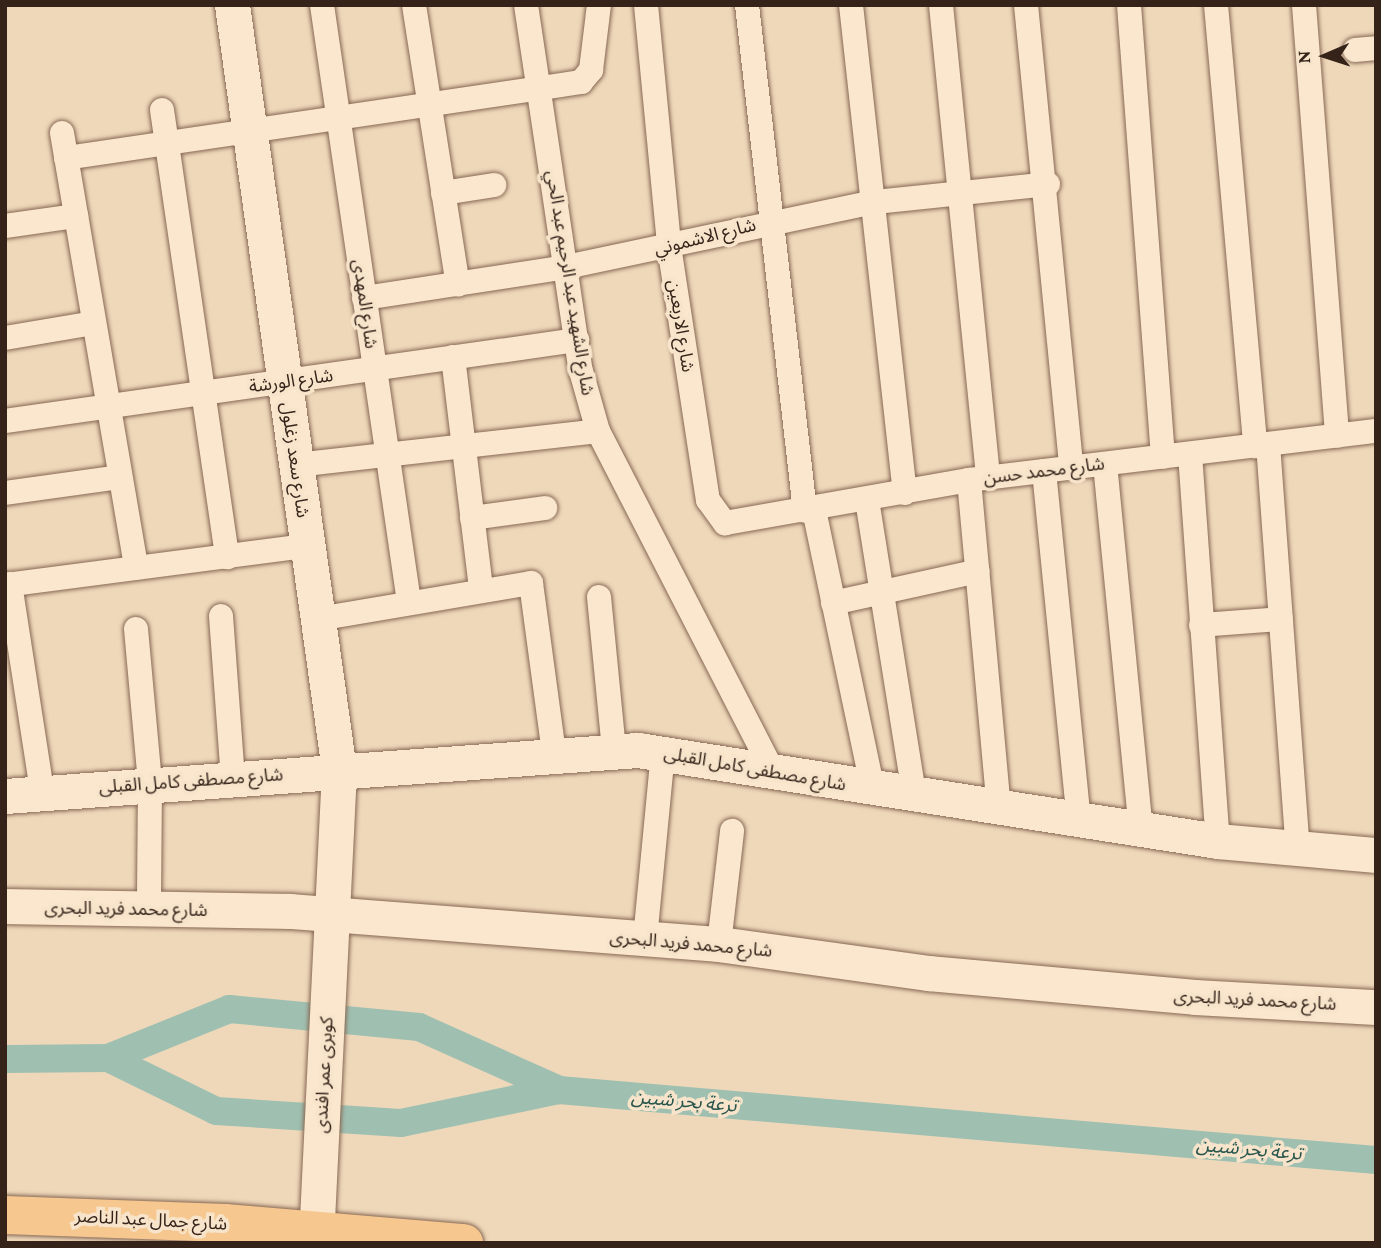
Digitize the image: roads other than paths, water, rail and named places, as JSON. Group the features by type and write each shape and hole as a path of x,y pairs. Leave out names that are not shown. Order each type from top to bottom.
{"main road":[{"name":"شارع سعد زغلول","path":"232,5 339,770 332,929"},
{"name":"شارع مصطفى كامل القبلى","path":"5,796 554,753 614,749 663,751 873,790 1218,841 1376,855"},
{"name":"شارع محمد فريد البحرى","path":"5,906 149,911 332,929 645,939 719,944 928,972 1376,1007"},
{"name":"كوبرى عمر افندى","path":"316,1233 332,929"},
{"name":"شارع جمال عبد الناصر","path":"5,1215 90,1215 464,1243"},
{"path":"62,1243 90,1215"}],"street":[{"name":"شارع المهدى","path":"322,5 409,602"},
{"path":"414,5 458,285"},
{"name":"شارع الشهيد عبد الرحيم عبد الحي","path":"526,5 577,340 598,431 773,772"},
{"path":"66,158 250,133 540,88 587,78 599,5"},
{"name":"شارع الاربعين","path":"646,5 669,246 708,500 717,518"},
{"path":"747,5 809,511 833,603 873,790"},
{"path":"851,5 875,202 905,493"},
{"path":"941,5 962,190 979,479 978,571 999,808"},
{"path":"1026,5 1048,184 1071,468"},
{"path":"1129,5 1163,457"},
{"path":"1216,5 1281,618 1298,848"},
{"path":"1304,5 1337,436"},
{"path":"162,110 227,557"},
{"path":"62,133 136,568"},
{"name":"شارع الاشموني","path":"364,298 566,267 772,221 875,202 962,190 1048,184"},
{"path":"443,193 494,185"},
{"path":"5,226 76,216"},
{"path":"5,338 94,323"},
{"name":"شارع الورشة","path":"5,421 577,340"},
{"path":"453,357 481,590"},
{"path":"296,465 598,431"},
{"name":"شارع محمد حسن","path":"717,518 735,525 979,479 1376,431"},
{"path":"1189,454 1218,841"},
{"path":"1105,464 1141,829"},
{"path":"1044,471 1079,819"},
{"path":"5,493 120,477"},
{"path":"867,500 914,795"},
{"path":"472,518 545,508"},
{"path":"42,791 8,585 307,546"},
{"path":"833,603 978,571"},
{"path":"318,619 531,583 554,753"},
{"path":"599,597 614,749"},
{"path":"221,616 233,778"},
{"path":"1201,625 1281,618"},
{"path":"136,629 150,784 149,911"},
{"path":"645,939 663,751"},
{"path":"719,944 732,831"}],"waterway":[{"path":"108,1058 229,1009 419,1027 559,1090"},
{"name":"ترعة بحر شبين","path":"5,1059 108,1058 216,1111 401,1123 559,1090 1376,1160"}]}
